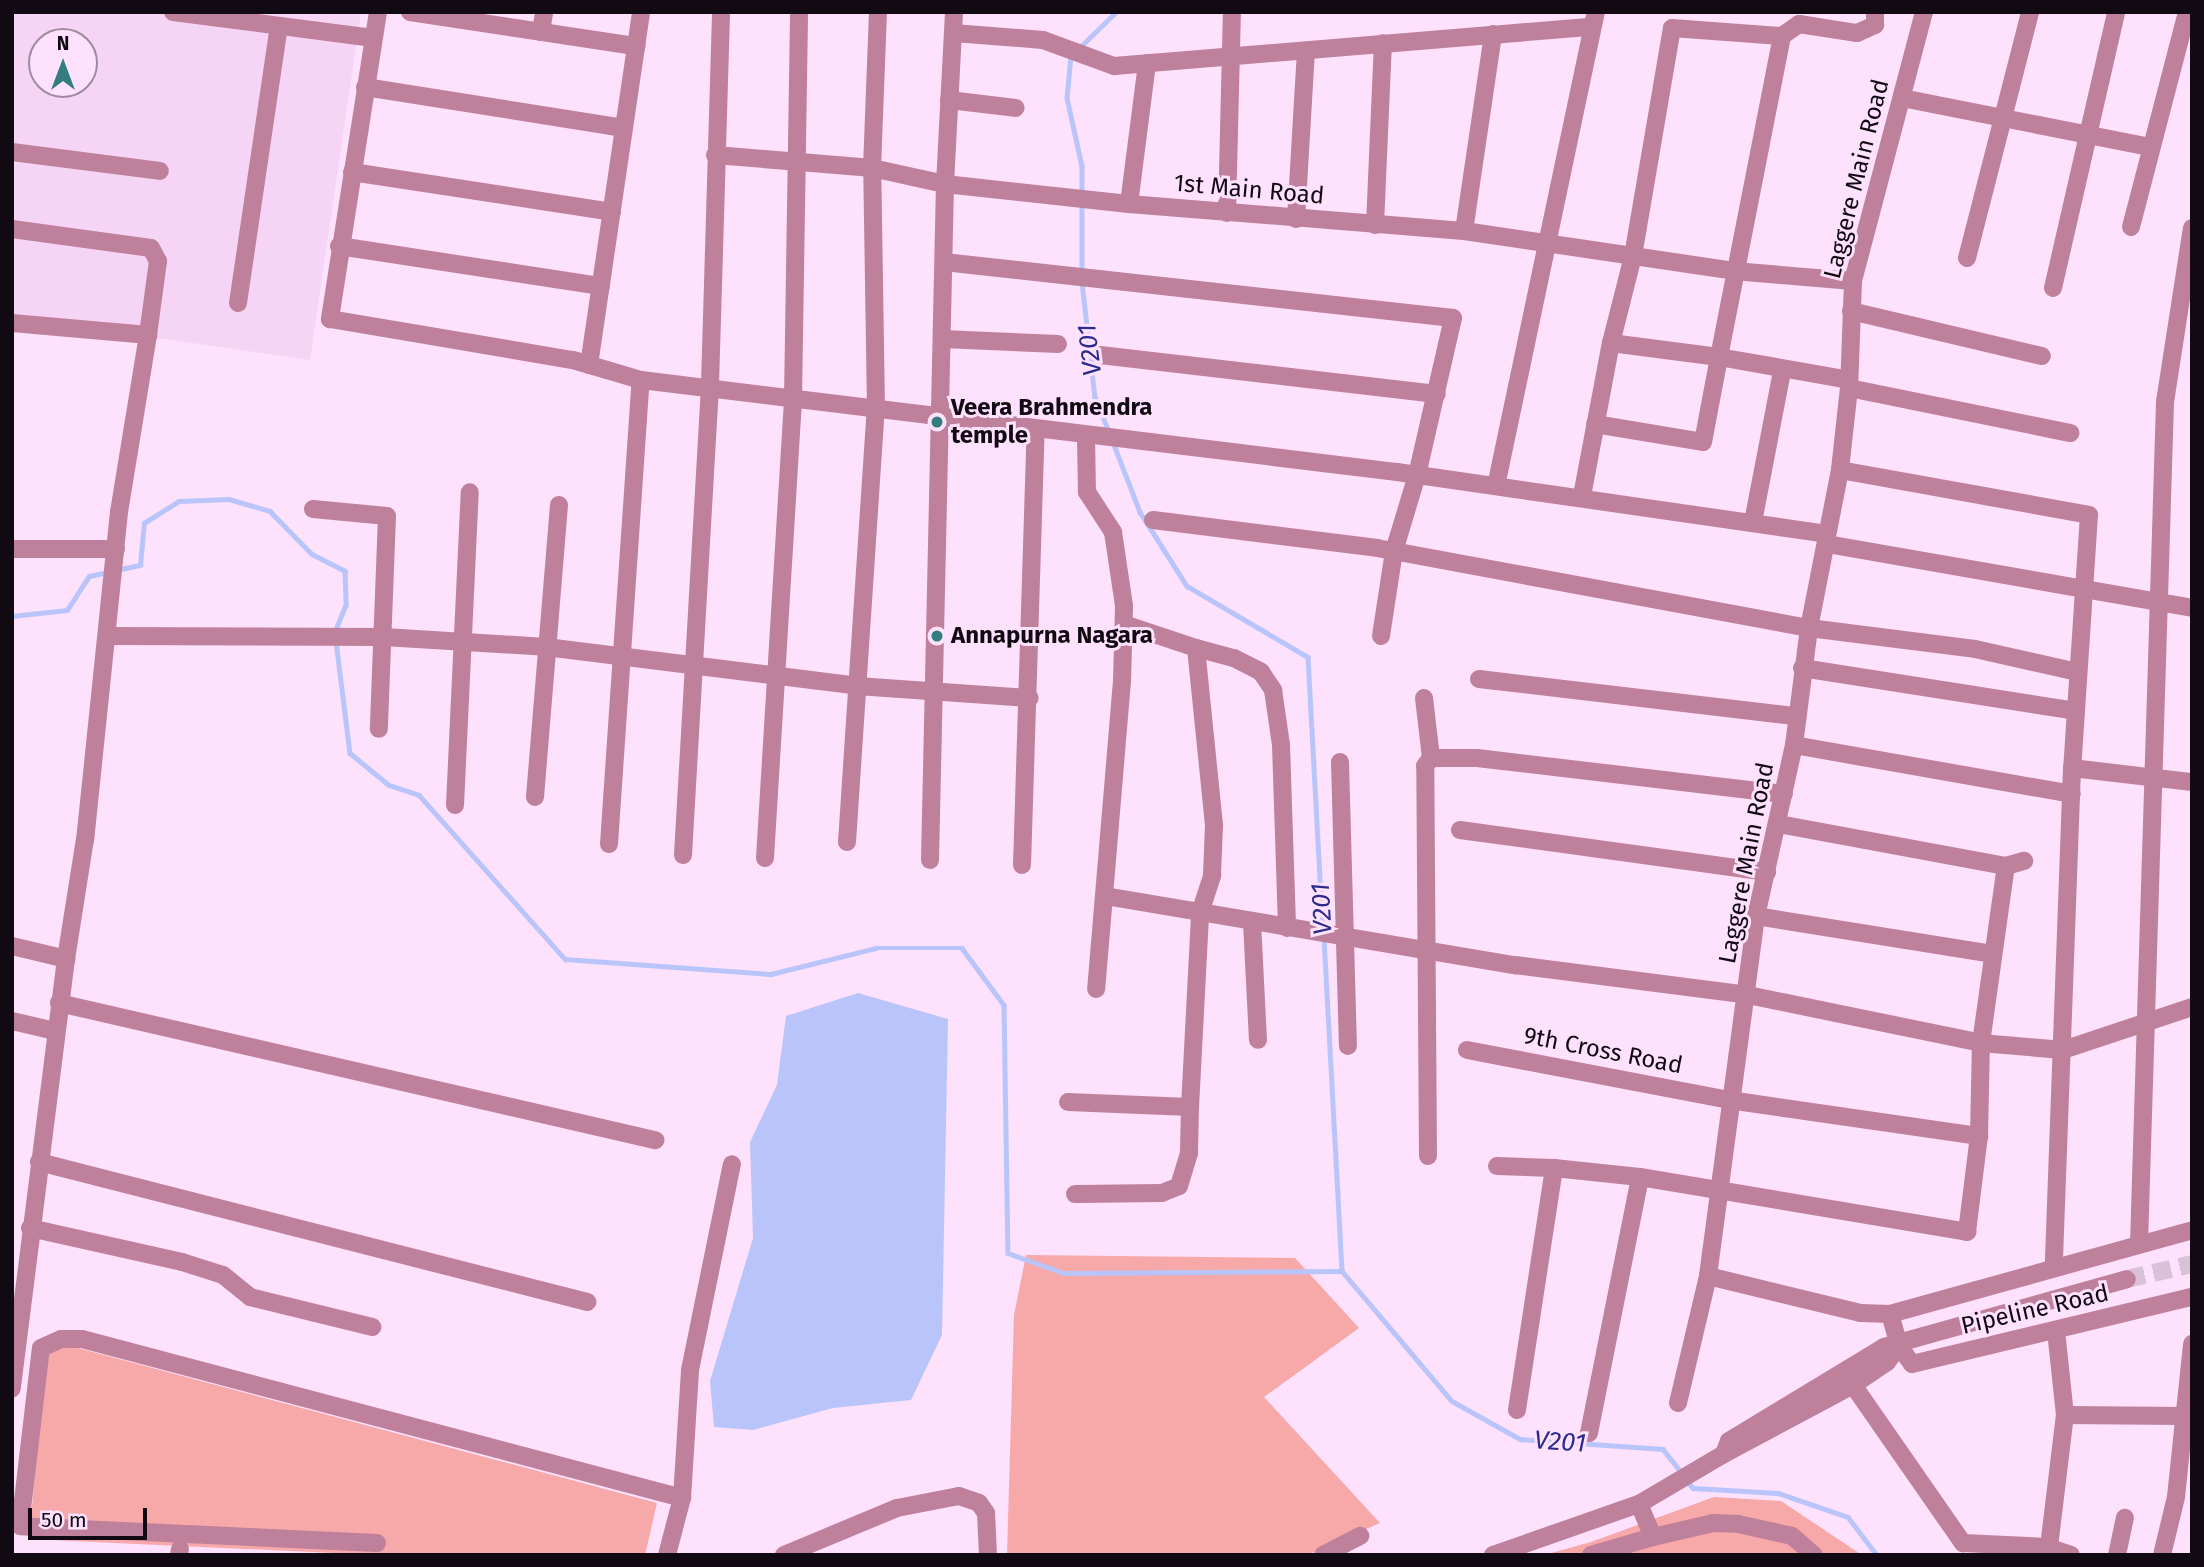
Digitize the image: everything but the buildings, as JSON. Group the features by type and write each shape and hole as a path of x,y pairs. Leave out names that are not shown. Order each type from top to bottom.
{"street":[{"path":"173,12 373,38"},
{"path":"378,12 330,319 589,365 641,380 710,385 793,399 1086,437 1582,496 1753,522 2083,593 2192,608"},
{"path":"410,12 462,16 541,32 636,46"},
{"path":"541,32 544,12"},
{"path":"589,365 641,12"},
{"path":"683,855 710,385 720,12"},
{"path":"765,858 793,399 799,12"},
{"path":"847,842 876,410 872,168 878,12"},
{"path":"930,860 936,690 945,184 954,12"},
{"path":"1227,213 1232,12"},
{"path":"1595,424 1703,442 1734,271 1782,36 1799,18 1857,33 1875,25 1875,12"},
{"name":"Laggere Main Road","path":"1678,1403 1708,1276 1723,1191 1729,1100 1748,995 1756,916 1779,824 1794,745 1794,716 1802,668 1840,470 1849,384 1853,281 1924,12"},
{"path":"1967,258 2030,12"},
{"path":"2053,288 2116,12"},
{"path":"2131,227 2149,147 2187,12"},
{"path":"953,33 1043,40 1114,66 1493,34 1594,20 1496,486"},
{"path":"1582,496 1611,343 1633,256 1674,20 1782,36"},
{"path":"238,303 279,26"},
{"path":"1464,231 1493,34"},
{"path":"1375,225 1383,43"},
{"path":"1296,219 1306,51"},
{"path":"1129,204 1147,63"},
{"path":"365,87 624,128"},
{"path":"1902,98 2090,133 2149,147"},
{"path":"949,100 1016,108"},
{"path":"12,152 160,172"},
{"name":"1st Main Road","path":"715,155 795,159 872,168 945,184 1129,204 1549,240 1734,271 1853,281"},
{"path":"352,172 612,212"},
{"path":"2139,1244 2143,1025 2161,605 2165,402 2192,228"},
{"path":"12,229 151,248 158,261 115,554 85,839 55,1031 12,1389"},
{"path":"340,246 601,286"},
{"path":"944,262 1453,318 1417,475 1394,551 1381,636"},
{"path":"1851,311 2042,355"},
{"path":"12,323 148,335"},
{"path":"943,340 1058,344"},
{"path":"1611,343 1719,357 2070,433"},
{"path":"1100,355 1437,394"},
{"path":"1753,522 1782,371"},
{"path":"609,844 641,380"},
{"path":"1022,865 1030,698 1035,430"},
{"path":"1086,437 1087,492 1113,532 1124,624 1096,989"},
{"path":"1840,470 2089,515 2072,768 2054,1265"},
{"path":"455,805 470,492"},
{"path":"535,797 559,505"},
{"path":"313,509 387,516 379,729"},
{"path":"1153,520 1394,551 1809,628 1975,649 2077,672"},
{"path":"12,549 115,554"},
{"path":"1124,624 1234,658 1261,672 1272,691 1280,745 1287,928"},
{"path":"107,636 325,640 383,637 547,647 857,686 1030,698"},
{"path":"1075,1194 1162,1193 1179,1186 1189,1153 1200,913 1212,875 1214,825 1196,648"},
{"path":"1802,668 2076,711"},
{"path":"1479,679 1794,716"},
{"path":"1424,698 1431,758 1425,766 1429,1156"},
{"path":"1794,745 2072,794"},
{"path":"1431,758 1477,758 1784,794"},
{"path":"1340,762 1348,1046"},
{"path":"2072,768 2192,782"},
{"path":"1779,824 2006,866 2024,861"},
{"path":"1460,830 1767,872"},
{"path":"1497,1166 1553,1168 1640,1177 1967,1232 1979,1136 1981,1043 2006,866"},
{"path":"1105,896 1425,950 1748,995 1981,1043 2063,1050 2192,1007"},
{"path":"1756,916 1992,954"},
{"path":"1252,922 1258,1040"},
{"path":"12,946 66,959"},
{"path":"59,1003 655,1140"},
{"path":"12,1021 55,1031"},
{"name":"9th Cross Road","path":"1467,1050 1729,1100 1979,1136"},
{"path":"1068,1102 1190,1107"},
{"path":"38,1162 587,1302"},
{"path":"667,1555 682,1499 690,1370 732,1164"},
{"path":"1517,1410 1553,1168"},
{"path":"1589,1433 1640,1177"},
{"path":"12,1220 182,1262 223,1275 250,1297 372,1327"},
{"path":"1708,1276 1861,1313 1889,1314 2054,1265 2192,1230"},
{"path":"1724,1454 1729,1441 1884,1347 1899,1346 2127,1279"},
{"name":"Pipeline Road","path":"1899,1346 1912,1364 2192,1297"},
{"path":"1889,1314 1899,1346"},
{"path":"2048,1551 2065,1415 2056,1331"},
{"path":"377,1544 20,1525 41,1348 61,1339 82,1339 682,1499"},
{"path":"2162,1555 2176,1497 2192,1344"},
{"path":"1493,1555 1639,1504 1676,1485 1724,1454 1853,1385 1887,1362 1899,1346"},
{"path":"1853,1385 1963,1544 2071,1555"},
{"path":"2065,1415 2183,1416"},
{"path":"784,1555 897,1508 959,1496 979,1503 986,1513 988,1555"},
{"path":"1639,1504 1653,1537"},
{"path":"2117,1555 2125,1518"},
{"path":"1591,1555 1713,1523 1738,1524 1791,1536 1814,1555"},
{"path":"1323,1555 1360,1536"}],"shaded area":[{"path":"12,12 361,12 310,360 12,317"},
{"path":"1026,1255 1295,1258 1359,1328 1264,1397 1380,1523 1307,1555 1007,1555 1014,1315"},
{"path":"63,1344 657,1503 645,1555 377,1555 29,1539 46,1354"},
{"path":"1714,1497 1781,1501 1862,1555 1544,1555 1591,1542"}],"water":[{"path":"858,993 948,1019 942,1335 911,1400 833,1408 753,1430 714,1427 710,1381 753,1238 750,1142 777,1085 786,1016"}],"waterway":[{"name":"V201","path":"1079,48 1116,12"},
{"name":"V201","path":"1071,56 1067,98 1082,166 1082,193"},
{"name":"V201","path":"1082,205 1082,273"},
{"name":"V201","path":"1082,282 1095,397 1109,431"},
{"name":"V201","path":"1113,442 1140,512 1187,586 1308,657 1323,930"},
{"path":"116,570 140,565 144,523 179,501 229,499 270,511 312,554 345,571 346,605 335,632"},
{"path":"12,616 67,610 89,576 108,572"},
{"path":"336,641 350,753 389,785 419,795 565,959 771,974 876,948 962,948 1004,1005 1008,1253 1064,1273 1342,1271"},
{"name":"V201","path":"1324,938 1342,1271 1452,1401 1520,1439 1663,1449 1683,1475"},
{"name":"V201","path":"1688,1482 1693,1488 1778,1493 1848,1517 1877,1555"}],"tunnel":[{"path":"2127,1279 2192,1264"}],"place":[{"name":"Veera Brahmendra temple","path":"937,422"},
{"name":"Annapurna Nagara","path":"937,636"}]}
